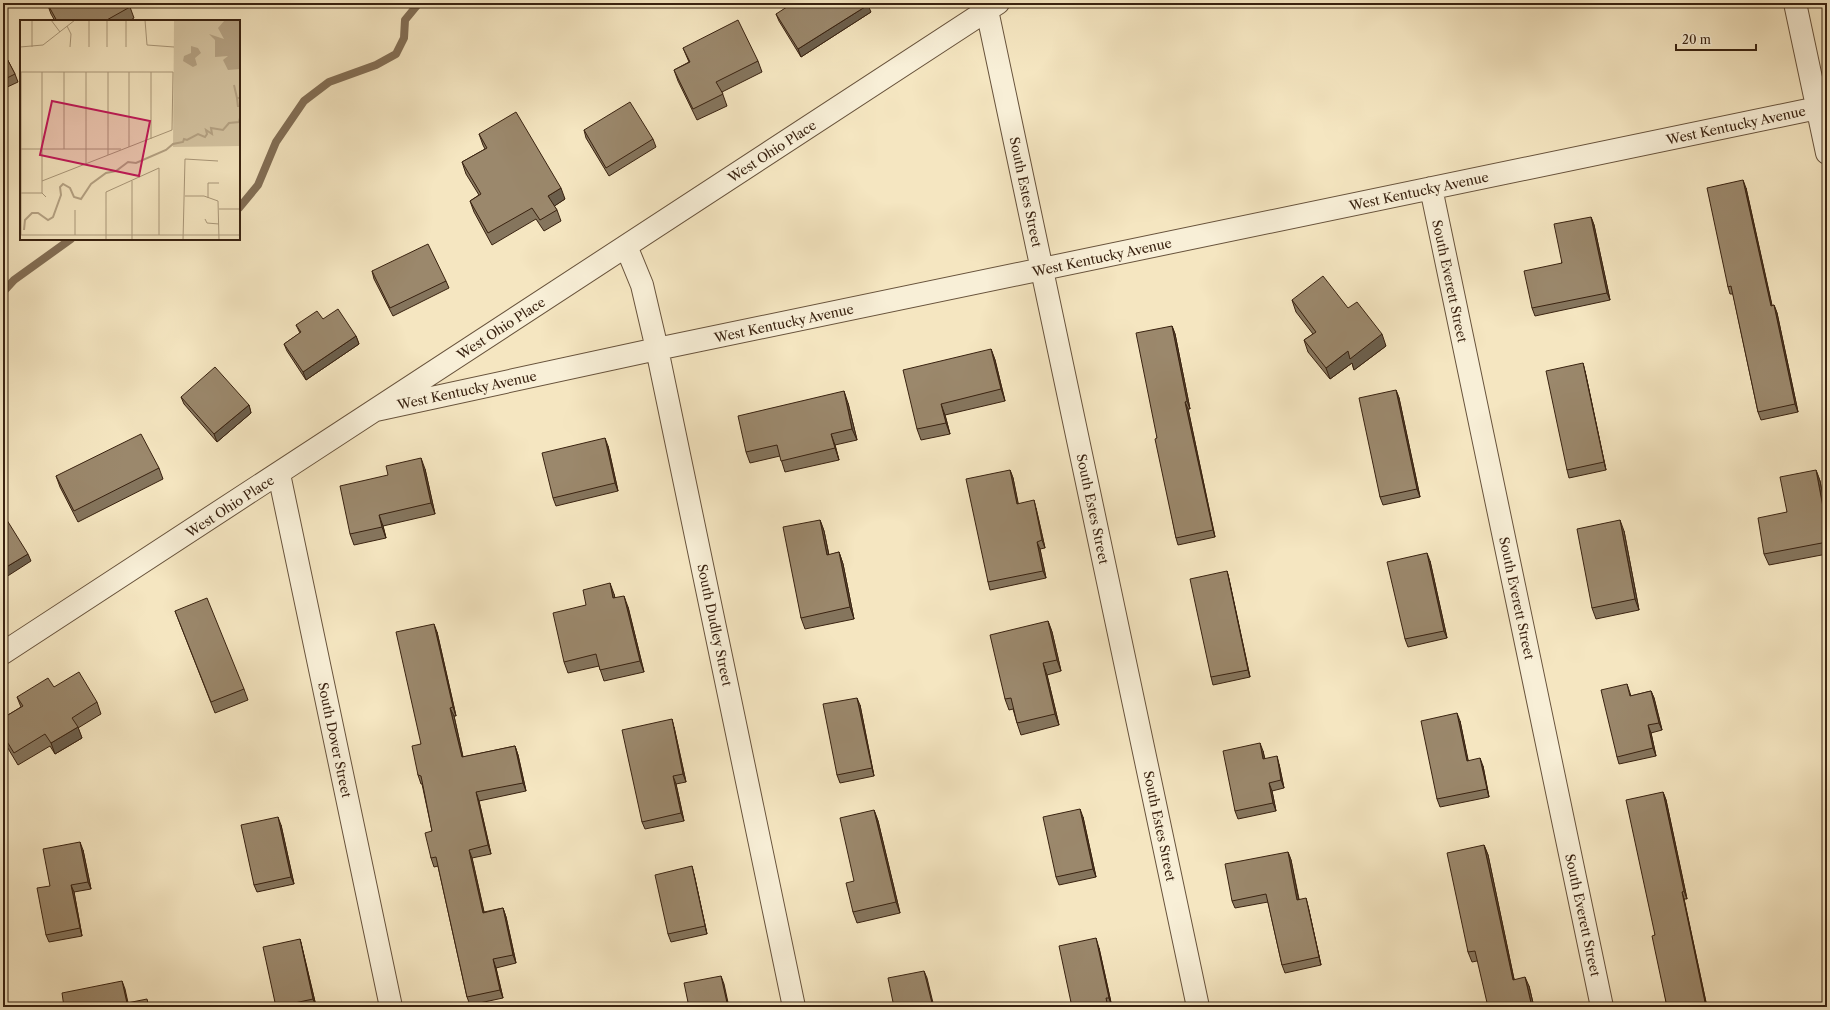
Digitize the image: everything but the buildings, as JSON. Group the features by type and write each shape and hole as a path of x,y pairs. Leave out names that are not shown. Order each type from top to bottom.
{"street":[{"path":"1795,3 1822,107 1827,153"},
{"name":"West Ohio Place","path":"3,652 279,474 993,7"},
{"name":"South Estes Street","path":"993,7 1042,270 1198,1007"},
{"name":"West Kentucky Avenue","path":"376,410 657,349 1822,107"},
{"name":"South Everett Street","path":"1431,188 1602,1007"},
{"name":"South Dudley Street","path":"626,246 642,285 657,349 794,1007"},
{"name":"South Dover Street","path":"279,474 391,1007"}],"waterway":[{"path":"240,207 258,185 276,142 304,101 329,82 376,65 396,54 404,38 405,20 419,3"},
{"path":"3,292 14,280 70,240"}]}
